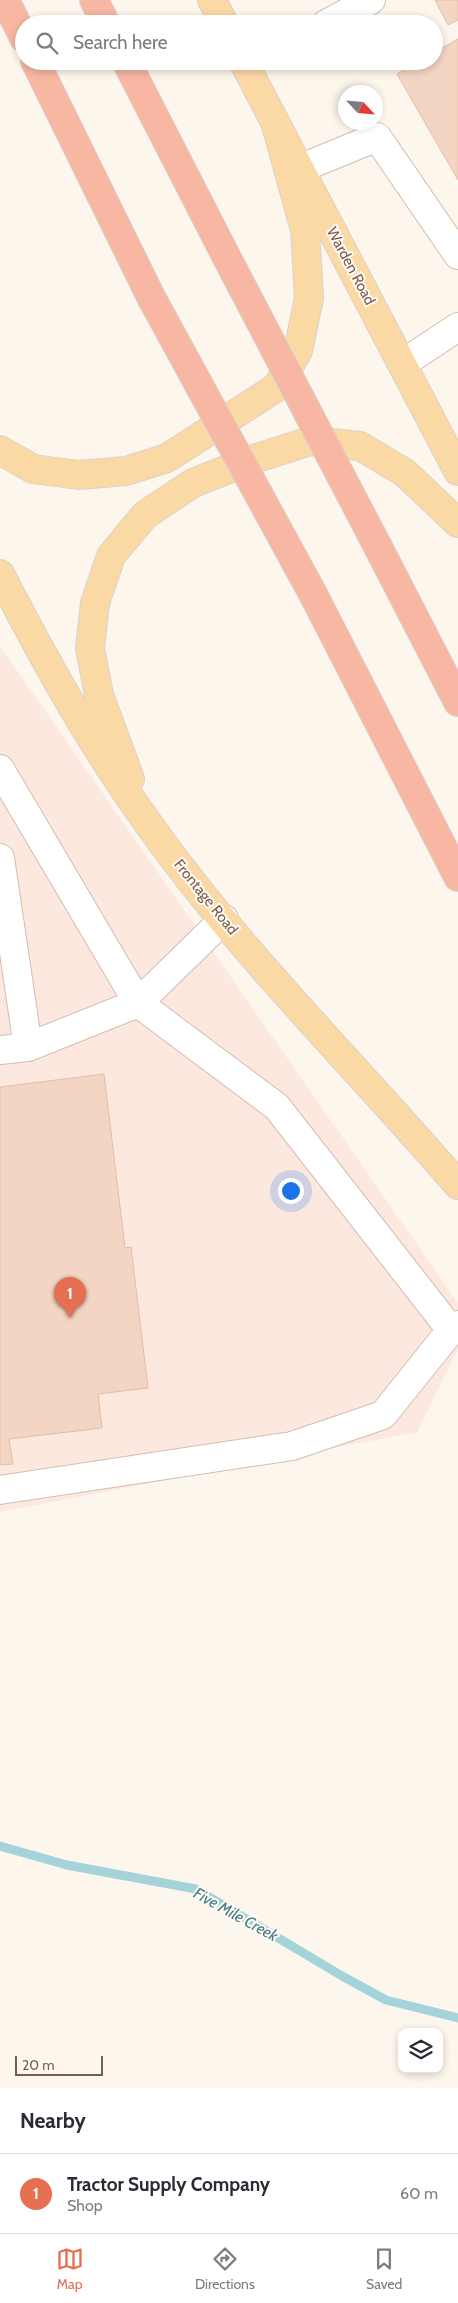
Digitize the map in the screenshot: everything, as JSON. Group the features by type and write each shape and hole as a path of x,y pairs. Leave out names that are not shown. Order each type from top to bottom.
{"highway":[{"path":"5,0 15,20"},
{"path":"94,0 102,15"},
{"path":"39,70 151,297 313,594 458,877"},
{"path":"131,70 458,702"}],"main road":[{"path":"212,0 220,15"},
{"name":"Warden Road","path":"251,70 276,125 458,471"},
{"path":"0,450 33,469 79,475 126,470 167,458 277,387 298,351 309,298 305,230 276,125"},
{"path":"145,820 99,696 90,648 95,603 111,556 145,515 193,483 254,459 310,441 360,446 405,473 458,523"},
{"name":"Frontage Road","path":"0,574 48,668 86,733 145,820 224,919 458,1185"}],"street":[{"path":"331,14 371,0"},
{"path":"299,169 377,137 458,255"},
{"path":"402,364 458,327"},
{"path":"0,770 138,1003 277,1108 454,1328 383,1415 292,1446 0,1490"},
{"path":"0,858 28,1046"},
{"path":"0,1050 28,1046 138,1003 224,919"}],"shaded area":[{"path":"0,646 458,1303 458,1349 417,1432 0,1512"}],"building":[{"path":"435,0 458,0 458,20 448,25"},
{"path":"458,39 458,180 397,74 404,70 443,70 443,48"},
{"path":"104,1074 125,1248 131,1247 148,1388 98,1394 102,1428 9,1439 13,1464 0,1465 0,1087"}],"waterway":[{"name":"Five Mile Creek","path":"0,1846 67,1865 196,1889 386,2000 458,2018"}],"place":[{"name":"Tractor Supply Company","path":"70,1318"}]}
